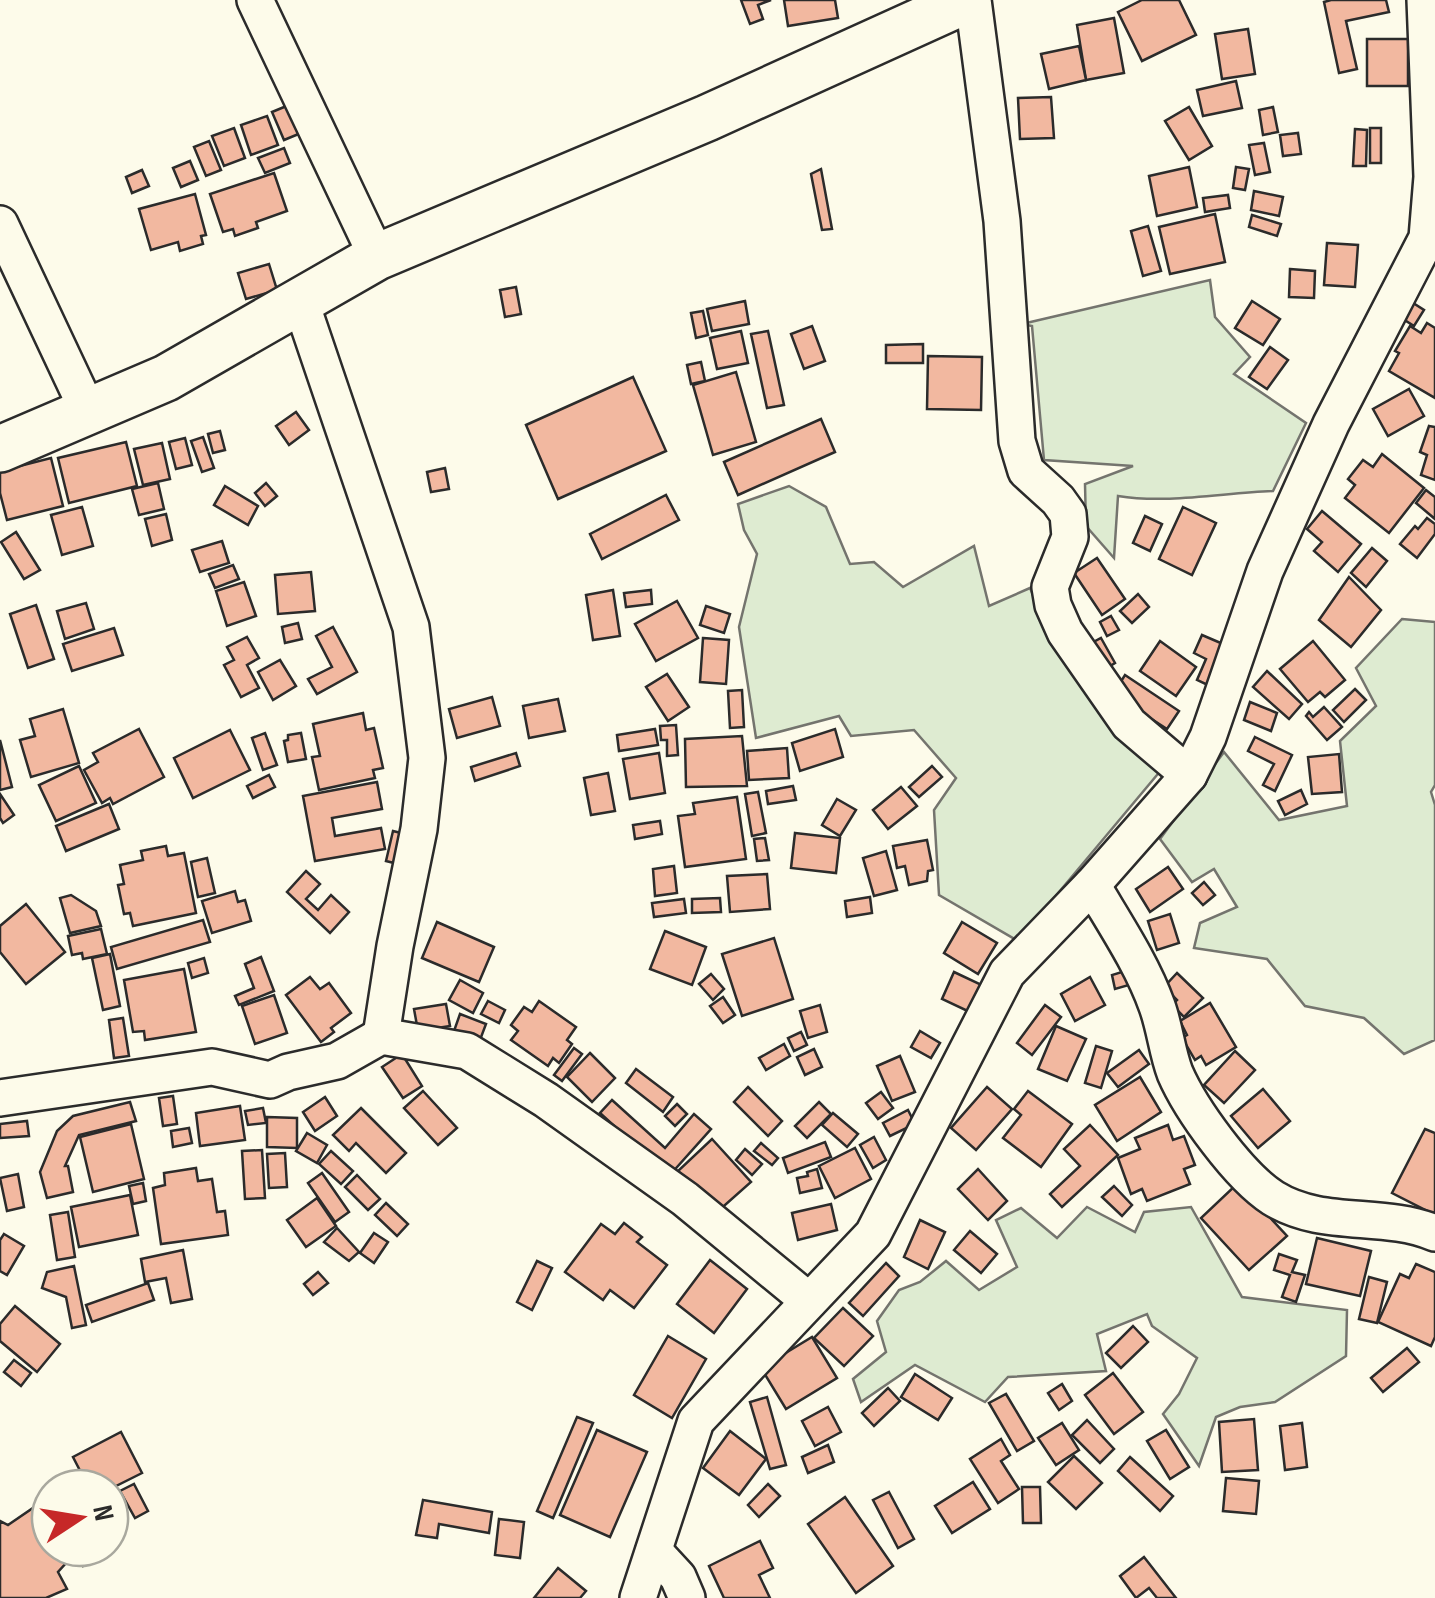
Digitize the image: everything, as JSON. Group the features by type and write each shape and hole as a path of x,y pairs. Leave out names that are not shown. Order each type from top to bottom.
{"main road":[{"path":"0,449 166,378 377,258 707,118 970,0"}],"street":[{"path":"256,0 377,258"},
{"path":"970,0 1002,221 1022,463 1068,514 1070,537 1050,587 1053,605 1065,632 1129,724 1189,775"},
{"path":"638,1598 696,1420 872,1234 1007,973 1092,885 1189,775 1208,738 1265,571 1330,424 1427,238 1432,177 1425,0"},
{"path":"0,224 88,411"},
{"path":"300,300 411,628 427,758 381,1036"},
{"path":"1092,885 1157,1006 1176,1073 1198,1112 1245,1173 1274,1198 1325,1219 1414,1224 1435,1233"},
{"path":"0,1098 212,1066 270,1080 337,1061 381,1036 467,1051 546,1100 685,1199 809,1302"},
{"path":"654,1551 678,1578 688,1598"}],"green space":[{"path":"1210,280 1215,317 1250,357 1234,374 1306,423 1273,491 1175,498 1118,496 1114,558 1086,526 1085,484 1133,466 1044,460 1032,326 1022,324"},
{"path":"789,486 826,507 850,564 874,562 903,587 974,546 989,606 1030,588 1046,624 1162,769 1018,941 939,895 934,810 956,778 914,730 851,736 839,716 756,738 739,627 757,554 744,530 738,504"},
{"path":"1402,619 1435,622 1435,785 1431,792 1435,805 1435,1040 1404,1054 1364,1018 1305,1006 1267,959 1194,948 1200,923 1237,907 1214,869 1192,882 1160,839 1224,752 1279,820 1347,806 1340,741 1376,706 1356,668"},
{"path":"1087,1207 1135,1232 1144,1212 1191,1207 1242,1297 1347,1310 1346,1356 1275,1402 1240,1407 1216,1417 1199,1466 1163,1414 1179,1394 1197,1358 1152,1326 1147,1314 1097,1334 1106,1371 1008,1377 985,1402 915,1365 861,1402 853,1379 886,1352 877,1321 899,1290 920,1282 946,1261 979,1290 1017,1267 996,1220 1021,1208 1057,1238"}],"building":[{"path":"741,0 771,0 758,5 763,19 750,24"},
{"path":"784,0 835,0 838,18 788,26"},
{"path":"1142,0 1179,0 1196,35 1142,61 1118,12"},
{"path":"1386,0 1389,12 1346,21 1357,69 1339,73 1324,2"},
{"path":"1114,18 1124,73 1086,80 1077,25"},
{"path":"1248,29 1255,74 1222,79 1215,34"},
{"path":"1367,39 1408,39 1408,86 1367,86"},
{"path":"1079,46 1086,80 1049,89 1041,54"},
{"path":"1236,81 1242,108 1203,116 1197,90"},
{"path":"1051,97 1054,138 1020,139 1018,98"},
{"path":"289,105 301,133 284,140 272,112"},
{"path":"1189,107 1212,146 1189,160 1165,121"},
{"path":"1273,107 1278,132 1263,135 1259,110"},
{"path":"267,116 278,145 251,155 241,125"},
{"path":"234,128 245,158 224,166 212,136"},
{"path":"1370,128 1381,128 1381,163 1370,163"},
{"path":"1355,129 1367,130 1366,166 1353,166"},
{"path":"1298,133 1301,154 1283,156 1280,135"},
{"path":"209,141 221,170 206,176 194,147"},
{"path":"1264,143 1270,172 1255,175 1249,145"},
{"path":"284,148 290,163 265,173 258,158"},
{"path":"190,161 198,180 181,187 173,168"},
{"path":"1189,167 1197,207 1157,216 1149,176"},
{"path":"1236,167 1249,169 1245,190 1233,188"},
{"path":"821,169 832,229 822,230 811,174"},
{"path":"142,170 149,186 132,193 126,177"},
{"path":"274,173 287,211 256,222 258,228 235,236 233,229 223,232 210,194"},
{"path":"1254,191 1283,197 1279,216 1251,210"},
{"path":"195,194 206,235 201,236 203,244 180,251 178,242 151,250 139,209"},
{"path":"1228,195 1230,208 1205,212 1203,198"},
{"path":"1215,214 1225,262 1170,274 1159,227"},
{"path":"1252,215 1281,224 1277,236 1249,227"},
{"path":"1148,226 1161,271 1143,276 1131,231"},
{"path":"1327,243 1358,245 1355,287 1324,285"},
{"path":"269,264 277,290 246,299 238,273"},
{"path":"1290,269 1315,271 1314,298 1289,297"},
{"path":"516,287 521,314 505,317 500,290"},
{"path":"745,301 749,324 712,331 707,309"},
{"path":"1252,301 1280,319 1263,345 1235,328"},
{"path":"1410,301 1424,310 1414,326 1400,317"},
{"path":"703,311 708,335 696,338 691,313"},
{"path":"1427,323 1435,328 1435,398 1389,371 1399,353 1395,351 1410,326 1421,333"},
{"path":"812,326 825,361 804,369 791,334"},
{"path":"741,331 748,363 717,369 710,338"},
{"path":"768,331 784,405 767,408 751,334"},
{"path":"923,344 923,363 886,363 886,345"},
{"path":"1270,347 1288,360 1267,389 1249,377"},
{"path":"928,356 982,357 981,410 927,409"},
{"path":"701,362 705,381 691,384 687,365"},
{"path":"736,372 756,442 713,455 693,385"},
{"path":"633,377 666,451 558,499 526,425"},
{"path":"1409,389 1424,416 1388,436 1373,409"},
{"path":"296,412 309,430 289,445 276,426"},
{"path":"821,419 835,452 738,495 724,462"},
{"path":"1429,426 1435,427 1435,480 1421,475 1427,455 1420,452"},
{"path":"220,431 225,450 213,453 208,434"},
{"path":"203,437 214,468 202,472 191,441"},
{"path":"185,438 192,465 176,469 169,442"},
{"path":"126,442 137,486 69,503 58,458"},
{"path":"162,443 170,479 143,485 134,449"},
{"path":"1382,454 1424,488 1389,533 1345,498 1355,485 1348,479 1363,460 1373,467"},
{"path":"51,458 63,506 7,520 0,493 0,471"},
{"path":"445,468 449,489 431,492 427,472"},
{"path":"158,483 164,509 139,515 132,489"},
{"path":"266,483 277,496 265,506 255,493"},
{"path":"225,486 258,506 248,525 214,505"},
{"path":"1426,490 1435,497 1435,519 1416,503"},
{"path":"666,495 679,520 602,559 590,534"},
{"path":"82,507 93,546 62,555 51,515"},
{"path":"1183,507 1216,523 1192,575 1159,559"},
{"path":"1322,511 1361,544 1338,572 1314,551 1322,542 1307,529"},
{"path":"166,514 172,540 152,546 145,519"},
{"path":"1145,516 1162,524 1150,551 1133,543"},
{"path":"1427,518 1435,524 1435,534 1417,558 1400,544"},
{"path":"16,532 40,570 24,579 1,542"},
{"path":"222,541 229,563 200,572 192,550"},
{"path":"1372,548 1387,561 1366,587 1351,573"},
{"path":"1097,558 1125,599 1102,615 1074,573"},
{"path":"233,565 239,579 215,588 209,574"},
{"path":"311,572 315,611 278,614 275,575"},
{"path":"1349,577 1381,610 1351,647 1319,620"},
{"path":"244,582 256,616 227,626 216,591"},
{"path":"613,590 620,636 593,640 586,595"},
{"path":"651,590 652,604 626,607 624,593"},
{"path":"1138,594 1149,607 1132,623 1120,611"},
{"path":"677,601 698,638 656,661 635,624"},
{"path":"86,603 94,629 65,639 57,611"},
{"path":"36,605 54,659 28,668 10,614"},
{"path":"706,606 730,614 724,633 700,625"},
{"path":"1111,616 1119,630 1107,636 1100,622"},
{"path":"298,623 302,639 285,643 282,627"},
{"path":"333,627 357,672 317,694 308,679 332,667 316,636"},
{"path":"114,628 123,655 72,671 63,644"},
{"path":"1202,635 1230,647 1212,687 1197,680 1206,659 1194,653"},
{"path":"247,637 259,658 247,665 259,688 241,697 224,665 234,660 227,647"},
{"path":"703,638 729,640 726,684 700,682"},
{"path":"1101,638 1115,663 1100,672 1086,646"},
{"path":"1160,641 1196,667 1176,696 1140,671"},
{"path":"1313,641 1345,680 1325,697 1320,692 1308,702 1280,669"},
{"path":"280,660 296,686 273,700 258,672"},
{"path":"1267,671 1302,704 1289,719 1253,687"},
{"path":"667,674 689,707 668,721 646,687"},
{"path":"1125,675 1179,711 1167,729 1113,694"},
{"path":"1355,689 1366,700 1344,722 1333,710"},
{"path":"742,690 744,727 730,728 728,691"},
{"path":"492,697 500,726 457,738 449,709"},
{"path":"558,699 565,731 529,738 523,706"},
{"path":"1250,702 1277,713 1271,731 1244,720"},
{"path":"1324,707 1342,727 1327,740 1306,716 1309,712 1313,717"},
{"path":"63,709 79,763 31,777 20,740 35,736 30,719"},
{"path":"363,713 366,730 374,728 383,768 373,770 375,778 319,790 312,757 320,756 313,724"},
{"path":"676,725 678,755 667,756 667,740 661,740 660,726"},
{"path":"139,729 164,777 113,804 110,798 102,803 84,770 98,762 93,753"},
{"path":"655,729 658,745 619,751 617,735"},
{"path":"835,729 843,757 800,771 792,743"},
{"path":"230,730 250,770 193,798 174,758"},
{"path":"265,733 277,765 263,770 252,738"},
{"path":"301,733 306,759 288,762 284,741 288,735"},
{"path":"742,736 747,786 686,787 685,739"},
{"path":"1255,737 1292,755 1275,791 1263,785 1274,764 1248,751"},
{"path":"0,740 12,787 0,790"},
{"path":"787,748 789,778 749,780 747,751"},
{"path":"516,753 520,766 475,781 471,767"},
{"path":"659,753 665,793 630,799 623,759"},
{"path":"1339,754 1342,792 1312,794 1308,757"},
{"path":"79,766 96,803 56,821 39,785"},
{"path":"932,766 942,777 919,797 909,787"},
{"path":"608,773 615,811 591,815 584,778"},
{"path":"269,775 275,787 253,798 247,786"},
{"path":"377,782 382,809 332,818 335,836 381,828 385,849 315,861 303,796"},
{"path":"793,786 796,800 768,804 766,791"},
{"path":"901,787 917,806 888,829 873,810"},
{"path":"1301,790 1307,804 1285,815 1278,801"},
{"path":"758,792 766,833 752,836 745,794"},
{"path":"0,794 14,815 3,823 0,818"},
{"path":"737,797 746,859 685,867 678,816 695,814 693,803"},
{"path":"837,799 856,810 840,836 822,825"},
{"path":"109,804 119,829 66,851 56,826"},
{"path":"660,821 662,834 635,839 633,825"},
{"path":"393,831 409,835 402,865 386,861"},
{"path":"795,833 840,838 836,873 791,868"},
{"path":"765,838 769,860 757,861 754,839"},
{"path":"927,840 933,870 928,871 927,881 909,885 905,866 897,868 893,846"},
{"path":"166,846 168,856 184,853 196,913 133,926 130,913 124,914 118,885 124,884 120,865 143,860 141,851"},
{"path":"886,851 897,890 874,896 863,858"},
{"path":"207,858 215,893 198,897 191,862"},
{"path":"674,866 677,893 655,896 653,869"},
{"path":"1168,867 1183,889 1150,912 1136,889"},
{"path":"306,871 320,884 306,899 318,910 331,895 349,912 330,933 287,892"},
{"path":"767,874 770,909 730,912 727,876"},
{"path":"1204,882 1215,895 1203,905 1192,893"},
{"path":"235,891 238,902 245,900 251,921 212,933 202,901"},
{"path":"71,895 96,911 101,926 70,933 60,898"},
{"path":"870,897 872,913 847,917 845,901"},
{"path":"720,898 721,912 692,913 692,899"},
{"path":"684,899 686,913 654,917 652,903"},
{"path":"26,904 65,952 26,984 0,952 0,926"},
{"path":"1170,914 1179,943 1157,950 1148,921"},
{"path":"203,920 210,942 117,969 111,947"},
{"path":"437,922 494,947 479,982 422,958"},
{"path":"962,922 997,943 978,974 944,953"},
{"path":"101,929 107,954 83,959 82,953 72,955 68,936"},
{"path":"665,931 706,947 692,985 650,969"},
{"path":"774,938 793,999 742,1016 722,954"},
{"path":"110,954 120,1006 103,1010 92,958"},
{"path":"261,957 274,991 239,1005 235,996 254,988 245,964"},
{"path":"204,958 208,973 192,978 188,963"},
{"path":"184,969 196,1032 145,1040 144,1031 133,1032 124,980"},
{"path":"1125,971 1129,985 1115,989 1112,975"},
{"path":"954,972 986,987 974,1014 942,999"},
{"path":"1177,973 1203,998 1184,1017 1172,1005 1177,1000 1164,987"},
{"path":"711,974 724,989 713,1000 699,984"},
{"path":"310,977 320,989 329,983 351,1013 331,1028 334,1032 321,1042 286,995"},
{"path":"1090,977 1105,1005 1075,1021 1061,994"},
{"path":"460,980 483,993 473,1013 449,1000"},
{"path":"274,995 287,1033 255,1044 242,1006"},
{"path":"723,997 735,1015 723,1023 710,1006"},
{"path":"488,1001 505,1010 499,1023 481,1014"},
{"path":"539,1001 576,1027 567,1040 572,1044 559,1063 553,1058 548,1066 511,1040 518,1031 511,1025 524,1007 532,1012"},
{"path":"1210,1003 1236,1047 1206,1065 1201,1056 1195,1060 1182,1038 1187,1035 1180,1021"},
{"path":"446,1004 450,1026 418,1031 414,1009"},
{"path":"820,1005 827,1032 808,1038 800,1011"},
{"path":"1045,1005 1061,1017 1032,1055 1017,1043"},
{"path":"460,1014 486,1024 480,1040 454,1031"},
{"path":"123,1018 129,1056 114,1058 109,1020"},
{"path":"1056,1026 1086,1039 1067,1081 1038,1069"},
{"path":"920,1031 940,1043 931,1058 911,1047"},
{"path":"801,1032 807,1045 794,1051 788,1038"},
{"path":"784,1044 790,1056 766,1070 759,1058"},
{"path":"1096,1046 1112,1051 1101,1088 1085,1083"},
{"path":"574,1048 582,1054 562,1081 554,1075"},
{"path":"814,1049 822,1067 805,1075 797,1057"},
{"path":"1139,1050 1149,1064 1118,1087 1107,1073"},
{"path":"1235,1051 1255,1070 1224,1103 1204,1085"},
{"path":"590,1053 615,1078 592,1102 567,1077"},
{"path":"402,1054 422,1086 403,1098 382,1067"},
{"path":"900,1056 915,1092 892,1101 877,1066"},
{"path":"636,1069 673,1097 663,1112 626,1083"},
{"path":"1140,1077 1161,1112 1117,1141 1095,1105"},
{"path":"748,1087 782,1121 768,1136 734,1102"},
{"path":"987,1087 1012,1109 976,1150 951,1128"},
{"path":"1263,1089 1290,1121 1258,1148 1231,1116"},
{"path":"423,1091 457,1128 438,1145 404,1108"},
{"path":"1028,1091 1072,1124 1041,1167 1003,1138 1021,1115 1014,1109"},
{"path":"881,1092 893,1108 878,1119 866,1103"},
{"path":"173,1096 177,1124 163,1126 159,1098"},
{"path":"325,1097 337,1116 315,1131 303,1112"},
{"path":"612,1100 665,1148 694,1114 711,1129 669,1176 600,1113"},
{"path":"130,1102 136,1121 79,1135 65,1166 73,1192 47,1198 40,1172 57,1131 73,1116"},
{"path":"819,1102 831,1114 807,1138 795,1126"},
{"path":"677,1104 687,1114 675,1126 665,1116"},
{"path":"240,1106 245,1140 200,1146 196,1113"},
{"path":"263,1108 266,1123 248,1125 245,1111"},
{"path":"361,1108 406,1153 386,1173 356,1143 349,1151 333,1135"},
{"path":"908,1110 915,1124 890,1136 883,1123"},
{"path":"833,1113 858,1134 847,1147 822,1125"},
{"path":"267,1117 297,1118 297,1148 267,1147"},
{"path":"27,1121 29,1136 0,1138 0,1124"},
{"path":"131,1124 144,1179 93,1192 80,1137"},
{"path":"1090,1125 1118,1155 1062,1207 1050,1194 1080,1166 1064,1149"},
{"path":"1168,1125 1173,1140 1184,1136 1195,1165 1184,1169 1190,1184 1147,1201 1142,1189 1131,1194 1118,1158 1140,1149 1135,1138"},
{"path":"189,1128 192,1143 173,1147 171,1131"},
{"path":"1425,1129 1435,1133 1435,1215 1392,1193"},
{"path":"307,1133 327,1145 317,1163 296,1151"},
{"path":"874,1137 886,1160 873,1168 860,1145"},
{"path":"712,1139 751,1182 716,1213 678,1171"},
{"path":"825,1142 831,1157 788,1173 783,1158"},
{"path":"761,1143 778,1158 772,1165 754,1151"},
{"path":"855,1148 871,1179 835,1198 819,1166"},
{"path":"745,1149 762,1164 752,1175 736,1160"},
{"path":"262,1150 265,1198 245,1199 242,1151"},
{"path":"331,1151 353,1171 341,1184 319,1164"},
{"path":"285,1153 287,1187 269,1188 267,1154"},
{"path":"196,1168 198,1181 212,1179 217,1212 225,1211 228,1235 161,1244 153,1188 165,1185 164,1173"},
{"path":"817,1169 822,1188 800,1193 797,1178"},
{"path":"978,1169 1007,1201 988,1220 958,1189"},
{"path":"322,1173 349,1212 335,1222 308,1183"},
{"path":"18,1174 24,1207 7,1211 0,1178"},
{"path":"357,1175 380,1199 368,1210 345,1187"},
{"path":"143,1183 146,1201 133,1204 129,1186"},
{"path":"1238,1183 1287,1236 1249,1270 1201,1218"},
{"path":"1114,1186 1132,1205 1122,1216 1102,1197"},
{"path":"130,1195 138,1235 79,1247 71,1207"},
{"path":"317,1198 336,1226 306,1247 287,1220"},
{"path":"386,1203 408,1224 397,1236 375,1215"},
{"path":"831,1204 837,1230 798,1240 792,1213"},
{"path":"68,1212 75,1257 57,1260 50,1215"},
{"path":"920,1220 945,1232 928,1269 904,1257"},
{"path":"624,1223 642,1237 637,1242 667,1265 634,1308 610,1290 603,1300 565,1272 601,1224 615,1234"},
{"path":"337,1228 359,1252 349,1261 324,1242"},
{"path":"970,1231 997,1254 981,1273 954,1250"},
{"path":"374,1233 388,1242 374,1263 360,1253"},
{"path":"4,1234 24,1246 7,1275 0,1271 0,1240"},
{"path":"1317,1238 1371,1251 1360,1296 1306,1284"},
{"path":"183,1250 192,1299 171,1303 166,1278 145,1282 141,1259"},
{"path":"1279,1254 1297,1260 1292,1272 1305,1275 1296,1302 1282,1297 1290,1275 1274,1270"},
{"path":"710,1260 747,1289 714,1333 677,1304"},
{"path":"537,1261 552,1268 532,1310 517,1302"},
{"path":"886,1263 899,1276 863,1316 849,1303"},
{"path":"1416,1264 1435,1272 1435,1337 1431,1346 1378,1322 1400,1274 1409,1278"},
{"path":"74,1266 86,1325 72,1328 66,1297 42,1288 47,1272"},
{"path":"318,1272 328,1283 313,1295 304,1284"},
{"path":"1369,1277 1387,1282 1377,1323 1359,1319"},
{"path":"148,1283 154,1300 92,1322 86,1305"},
{"path":"15,1306 60,1344 37,1372 0,1341 0,1324"},
{"path":"843,1308 873,1336 844,1366 814,1338"},
{"path":"1133,1326 1148,1342 1121,1368 1106,1353"},
{"path":"668,1336 706,1359 672,1418 634,1395"},
{"path":"812,1337 837,1378 786,1409 761,1368"},
{"path":"1407,1348 1419,1362 1383,1392 1371,1378"},
{"path":"14,1360 31,1373 21,1386 4,1372"},
{"path":"1113,1373 1143,1412 1114,1434 1085,1395"},
{"path":"915,1374 952,1398 938,1420 901,1397"},
{"path":"1062,1384 1072,1401 1059,1410 1048,1393"},
{"path":"888,1388 900,1401 874,1426 862,1413"},
{"path":"1006,1394 1034,1441 1017,1451 989,1403"},
{"path":"767,1397 786,1465 770,1469 750,1402"},
{"path":"828,1407 841,1432 815,1446 802,1421"},
{"path":"577,1417 593,1423 553,1518 537,1511"},
{"path":"1254,1419 1258,1470 1222,1472 1219,1422"},
{"path":"1087,1420 1114,1449 1100,1463 1072,1435"},
{"path":"1062,1423 1079,1450 1056,1465 1038,1438"},
{"path":"1302,1423 1307,1467 1285,1470 1280,1426"},
{"path":"597,1430 647,1452 610,1537 560,1515"},
{"path":"1166,1430 1189,1467 1170,1479 1147,1441"},
{"path":"730,1431 766,1459 739,1495 703,1468"},
{"path":"121,1432 142,1473 130,1479 130,1468 79,1468 73,1457"},
{"path":"1001,1439 1010,1455 1001,1461 1019,1489 998,1503 970,1459"},
{"path":"828,1445 834,1462 808,1473 802,1457"},
{"path":"1074,1456 1102,1483 1076,1509 1048,1482"},
{"path":"1130,1457 1173,1496 1160,1511 1118,1471"},
{"path":"1226,1478 1259,1481 1256,1514 1223,1511"},
{"path":"973,1482 990,1509 952,1533 935,1506"},
{"path":"134,1484 148,1511 135,1518 130,1509 130,1486"},
{"path":"768,1484 780,1496 759,1517 748,1505"},
{"path":"1022,1487 1040,1487 1041,1523 1023,1523"},
{"path":"889,1492 914,1539 898,1548 873,1500"},
{"path":"845,1497 893,1566 856,1593 808,1524"},
{"path":"423,1500 492,1512 489,1533 439,1524 437,1538 416,1535"},
{"path":"30,1510 30,1568 62,1568 58,1572 67,1589 46,1598 0,1598 0,1521 8,1525"},
{"path":"499,1519 524,1522 520,1558 495,1555"},
{"path":"760,1541 773,1568 759,1575 770,1598 724,1598 709,1566"},
{"path":"1144,1557 1176,1598 1157,1598 1149,1588 1136,1598 1120,1576"},
{"path":"558,1568 586,1591 580,1598 534,1598"}]}
